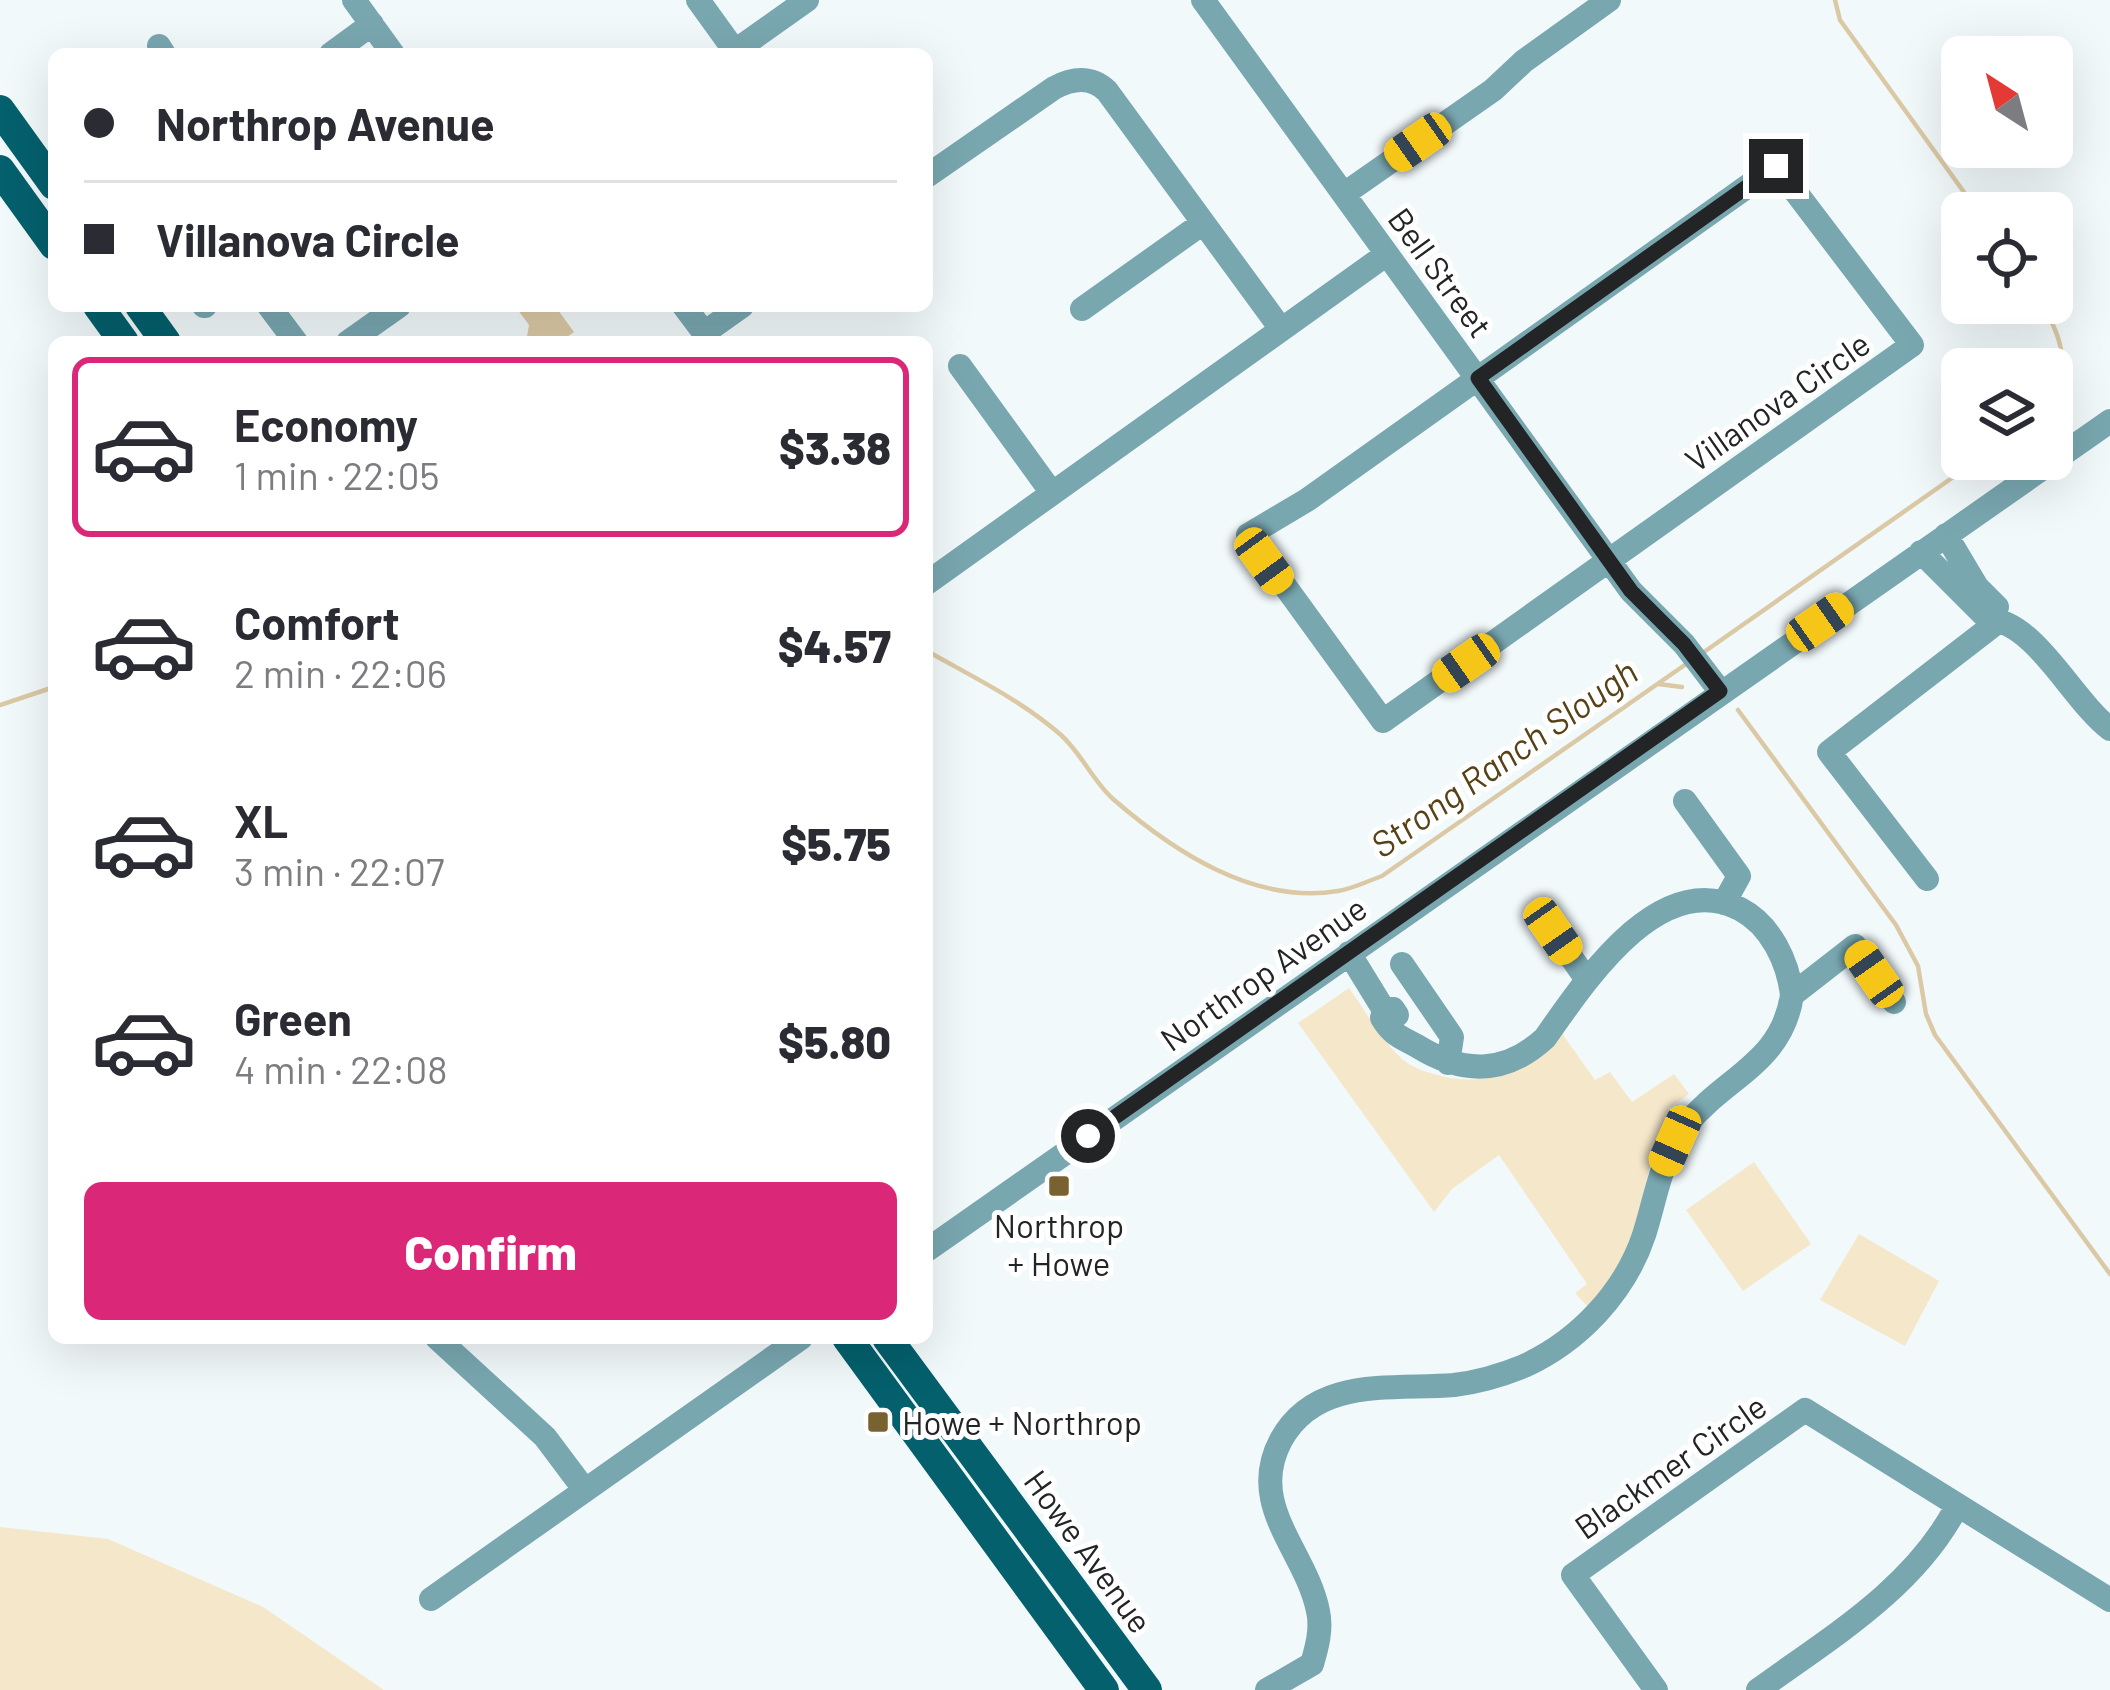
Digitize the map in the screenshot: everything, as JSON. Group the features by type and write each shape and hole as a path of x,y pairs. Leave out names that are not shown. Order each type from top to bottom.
{"main road":[{"path":"0,110 48,177"},
{"path":"0,170 48,237"},
{"path":"851,1344 1104,1690"},
{"name":"Howe Avenue","path":"891,1344 1147,1690"},
{"path":"1082,1660 1104,1670 1120,1690"}],"street":[{"path":"354,0 389,48"},
{"path":"698,0 733,48"},
{"path":"741,48 807,0"},
{"name":"Bell Street","path":"1203,0 1631,591 1692,654 1720,691"},
{"path":"1344,194 1493,90 1524,61 1609,0"},
{"path":"339,48 372,24"},
{"path":"933,172 1054,88 1082,80 1107,92 1281,329"},
{"name":"Villanova Circle","path":"1478,378 1776,166 1912,345 1609,561"},
{"path":"1082,309 1203,223"},
{"path":"933,579 1388,254"},
{"path":"356,336 390,312"},
{"path":"708,336 735,312"},
{"path":"960,366 1052,493"},
{"path":"1478,378 1307,500 1248,535 1383,721 1609,561"},
{"name":"Northrop Avenue","path":"933,1246 2110,421"},
{"path":"1946,535 1965,561 1970,591"},
{"path":"1921,552 1970,591 1988,620 2000,620 2024,632 2082,704 2110,729"},
{"path":"1927,879 1828,752 2000,620"},
{"path":"1684,801 1739,876 1724,903"},
{"path":"1275,1688 1312,1664 1320,1625 1312,1591 1274,1516 1270,1496 1276,1452 1290,1426 1309,1408 1343,1392 1492,1378 1569,1339 1593,1318 1632,1264 1665,1163 1683,1128 1771,1048 1788,1020 1792,995 1771,937 1749,914 1724,903 1696,901 1663,912 1617,944 1545,1038 1515,1060 1485,1068 1448,1063 1394,1036 1382,1018 1384,1010 1348,952"},
{"path":"1553,931 1587,980"},
{"path":"1792,995 1855,946 1894,1002"},
{"path":"1402,964 1453,1037 1448,1063"},
{"path":"444,1344 545,1437 584,1490"},
{"path":"431,1599 792,1344"},
{"name":"Blackmer Circle","path":"1656,1690 1573,1575 1805,1410 2110,1600"},
{"path":"1758,1690 1892,1592 1957,1508"}],"shaded area":[{"path":"519,312 559,312 574,332 527,336 529,325"},
{"path":"1349,988 1393,1049 1407,1063 1429,1073 1488,1078 1533,1057 1561,1032 1595,1080 1610,1072 1632,1102 1674,1074 1689,1094 1668,1109 1673,1116 1655,1146 1635,1227 1619,1268 1588,1307 1575,1293 1587,1284 1499,1155 1452,1189 1434,1212 1298,1023"},
{"path":"1754,1162 1811,1244 1743,1291 1686,1210"},
{"path":"1859,1234 1939,1281 1905,1346 1820,1300"},
{"path":"0,1527 108,1539 263,1607 384,1690 0,1690"}],"waterway":[{"name":"Strong Ranch Slough","path":"1835,0 1840,20 1964,192"},
{"name":"Strong Ranch Slough","path":"2052,324 2060,348"},
{"name":"Strong Ranch Slough","path":"1704,652 1949,480"},
{"name":"Strong Ranch Slough","path":"933,654 1046,722 1113,799 1188,855 1246,882 1307,893 1343,890 1382,876 1689,662"},
{"path":"1658,684 1682,687"},
{"name":"Strong Ranch Slough","path":"0,705 48,689"},
{"path":"1738,710 1896,925 1918,966 1926,1014 1935,1035 2110,1274"}],"place":[{"name":"Northrop + Howe","path":"1059,1186"},
{"name":"Howe + Northrop","path":"878,1422"}],"route":[{"path":"1088,1136 1720,691 1684,644 1631,591 1478,378 1776,166"}]}
